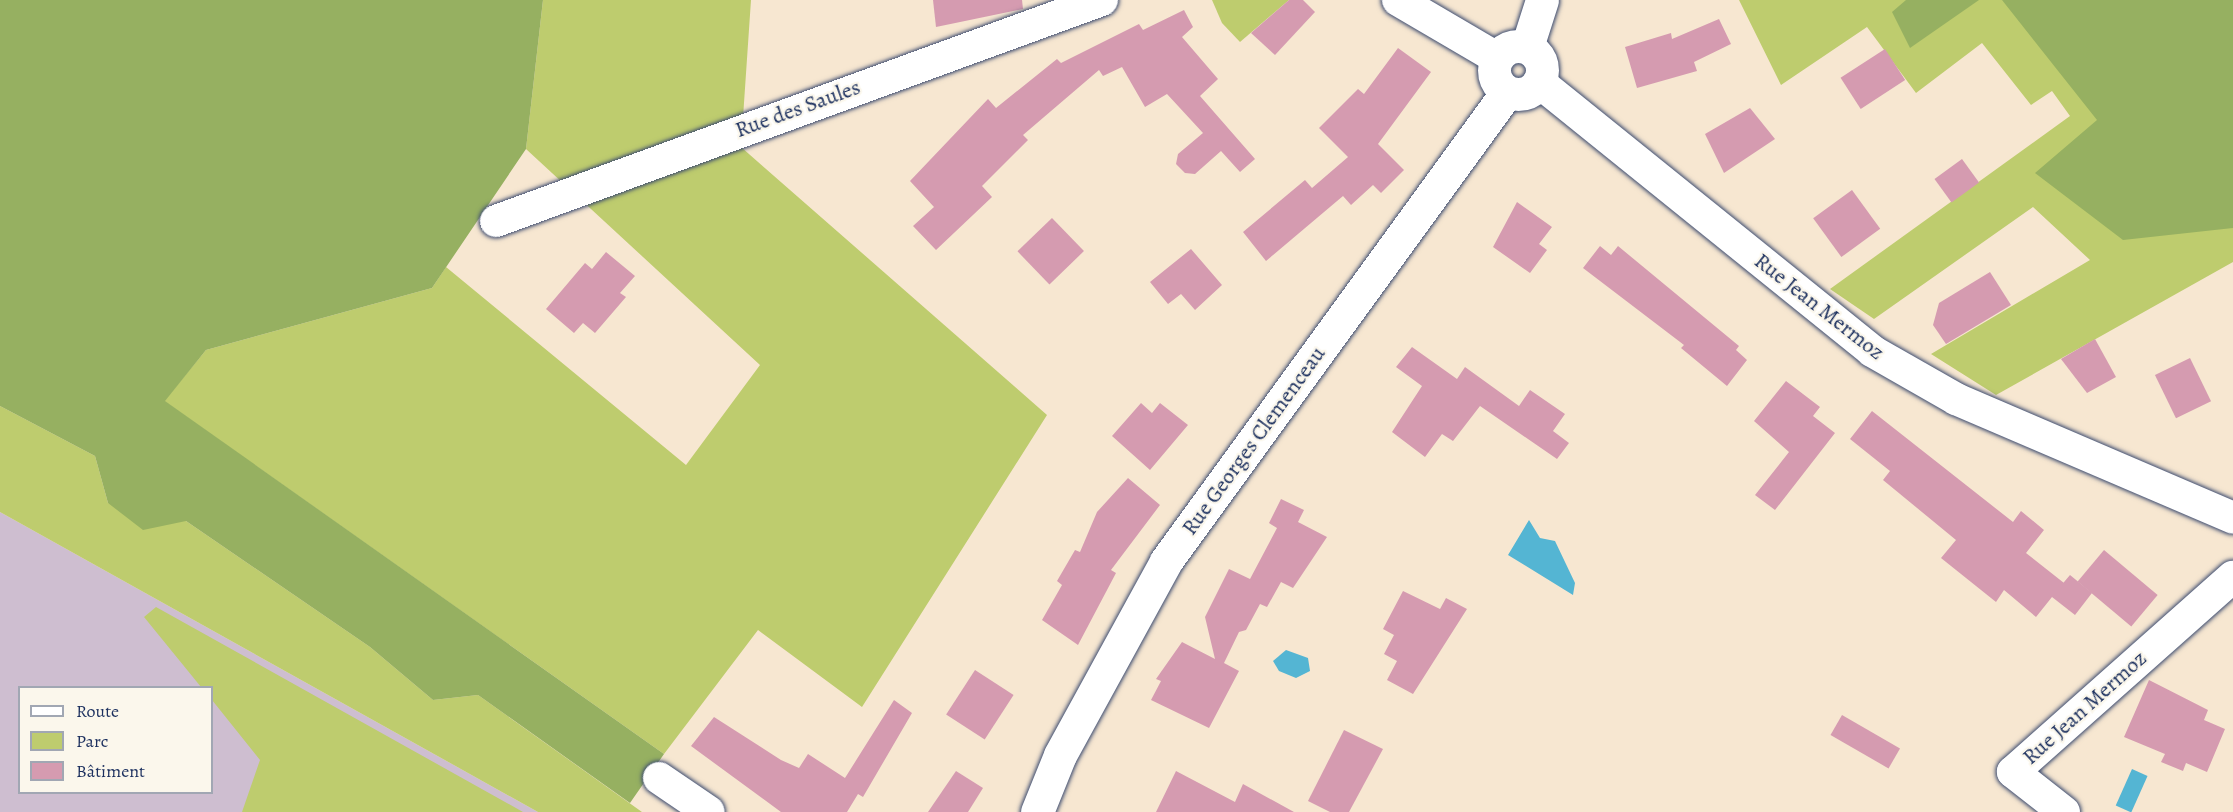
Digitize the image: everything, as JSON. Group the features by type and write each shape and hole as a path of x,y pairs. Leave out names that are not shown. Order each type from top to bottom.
{"street":[{"name":"Rue des Saules","path":"496,221 1102,0"},
{"path":"1398,0 1497,58"},
{"path":"1527,47 1542,0"},
{"path":"1510,47 1527,47 1540,59 1539,82 1526,93 1507,92 1496,80 1497,58 1510,47"},
{"name":"Rue Jean Mermoz","path":"1539,82 1872,351 1956,399 2233,518"},
{"name":"Rue Georges Clemenceau","path":"1037,812 1060,755 1166,561 1507,92"},
{"name":"Rue Jean Mermoz","path":"2064,812 2013,772 2233,577"},
{"path":"659,778 709,812"}],"shaded area":[{"path":"0,512 538,812 0,812"}],"green space":[{"path":"0,0 543,0 526,149 432,288 206,350 165,401 664,754 630,803 478,695 433,700 370,647 186,521 143,530 108,503 95,456 0,406"},
{"path":"543,0 751,0 741,147 1047,415 862,707 758,630 664,754 164,401 206,350 432,288 446,267 686,465 760,365 526,149"},
{"path":"1212,0 1289,0 1240,42 1222,23"},
{"path":"1739,0 2233,0 2233,262 1996,395 1931,354 2090,260 2033,207 1874,319 1830,289 2070,116 2052,91 2031,105 1982,43 1916,93 1867,27 1781,85"},
{"path":"1906,0 1979,0 1910,48 1892,12"},
{"path":"2002,0 2233,0 2233,228 2123,240 2035,173 2097,120"},
{"path":"0,406 95,456 108,503 186,521 370,647 433,700 478,695 642,812 538,812 0,512"},
{"path":"156,607 523,812 242,812 260,760 213,701 213,686 200,686 144,617"}],"water":[{"path":"1529,520 1540,538 1555,541 1575,583 1573,595 1508,555"},
{"path":"1286,650 1308,658 1310,671 1296,678 1279,671 1273,661"},
{"path":"2132,769 2148,776 2131,812 2116,806"}],"building":[{"path":"933,0 1022,0 1023,9 936,27"},
{"path":"1289,0 1303,0 1315,12 1275,55 1251,33"},
{"path":"1184,10 1193,27 1182,37 1218,79 1200,96 1255,159 1240,172 1221,151 1195,174 1185,173 1176,164 1178,154 1203,133 1167,94 1145,107 1122,67 1103,76 1099,70 1023,135 1028,140 982,186 992,197 936,250 913,226 934,207 910,181 988,99 996,108 1057,59 1061,63 1139,24 1143,30"},
{"path":"1719,19 1731,44 1694,62 1697,71 1637,88 1625,47 1671,33 1672,39"},
{"path":"1398,48 1431,72 1378,144 1404,170 1381,193 1373,185 1351,205 1343,196 1266,261 1243,232 1305,180 1312,188 1348,157 1319,128 1358,89 1364,94"},
{"path":"1885,49 1905,80 1861,109 1841,78"},
{"path":"1750,108 1775,139 1724,173 1705,134"},
{"path":"1962,159 1979,182 1952,202 1934,179"},
{"path":"1852,190 1880,229 1841,257 1813,218"},
{"path":"1517,202 1552,227 1539,244 1547,250 1530,273 1493,247"},
{"path":"1052,218 1084,251 1049,284 1017,251"},
{"path":"1600,246 1611,255 1618,246 1739,346 1736,350 1747,360 1727,386 1681,348 1684,345 1583,268"},
{"path":"1191,249 1222,285 1195,310 1181,294 1168,304 1150,282"},
{"path":"606,252 635,276 620,293 626,297 595,333 583,323 574,333 546,309 585,263 592,269"},
{"path":"1990,272 2011,305 1946,344 1933,325 1939,303"},
{"path":"2095,339 2116,377 2087,393 2061,359"},
{"path":"1412,347 1457,379 1465,367 1519,406 1530,390 1565,414 1553,431 1569,443 1557,459 1480,406 1453,441 1442,434 1425,457 1392,432 1422,386 1396,367"},
{"path":"2190,358 2211,401 2176,418 2155,375"},
{"path":"1786,381 1820,407 1813,416 1835,433 1775,510 1755,495 1789,452 1754,421"},
{"path":"1141,403 1152,413 1160,403 1188,425 1150,470 1112,436"},
{"path":"1872,411 2013,522 2021,511 2044,530 2026,553 2064,583 2070,575 2092,593 2075,615 2052,597 2036,617 2004,590 1996,602 1941,558 1956,540 1883,480 1890,471 1850,439"},
{"path":"1128,478 1160,505 1111,570 1116,573 1078,645 1042,620 1062,585 1057,581 1075,550 1080,552 1097,512"},
{"path":"1281,499 1304,510 1298,522 1327,537 1293,588 1281,582 1267,607 1260,604 1246,630 1239,632 1224,663 1239,671 1209,728 1151,700 1161,681 1156,679 1182,642 1215,659 1205,617 1229,569 1250,579 1277,528 1269,523"},
{"path":"2104,550 2158,595 2131,626 2078,581"},
{"path":"1403,591 1440,609 1446,598 1467,609 1413,694 1387,680 1397,661 1384,654 1394,635 1383,629"},
{"path":"975,670 1014,695 985,740 946,714"},
{"path":"2149,680 2208,710 2204,720 2225,729 2207,772 2186,763 2183,771 2161,762 2165,754 2124,737"},
{"path":"894,700 912,713 863,797 858,794 847,812 781,812 691,746 714,717 781,760 799,768 808,754 845,778"},
{"path":"1842,715 1900,749 1889,768 1830,735"},
{"path":"1344,730 1383,749 1349,812 1330,812 1308,801"},
{"path":"956,771 983,788 968,812 928,812"},
{"path":"1176,771 1235,802 1243,784 1294,812 1156,812"}]}
